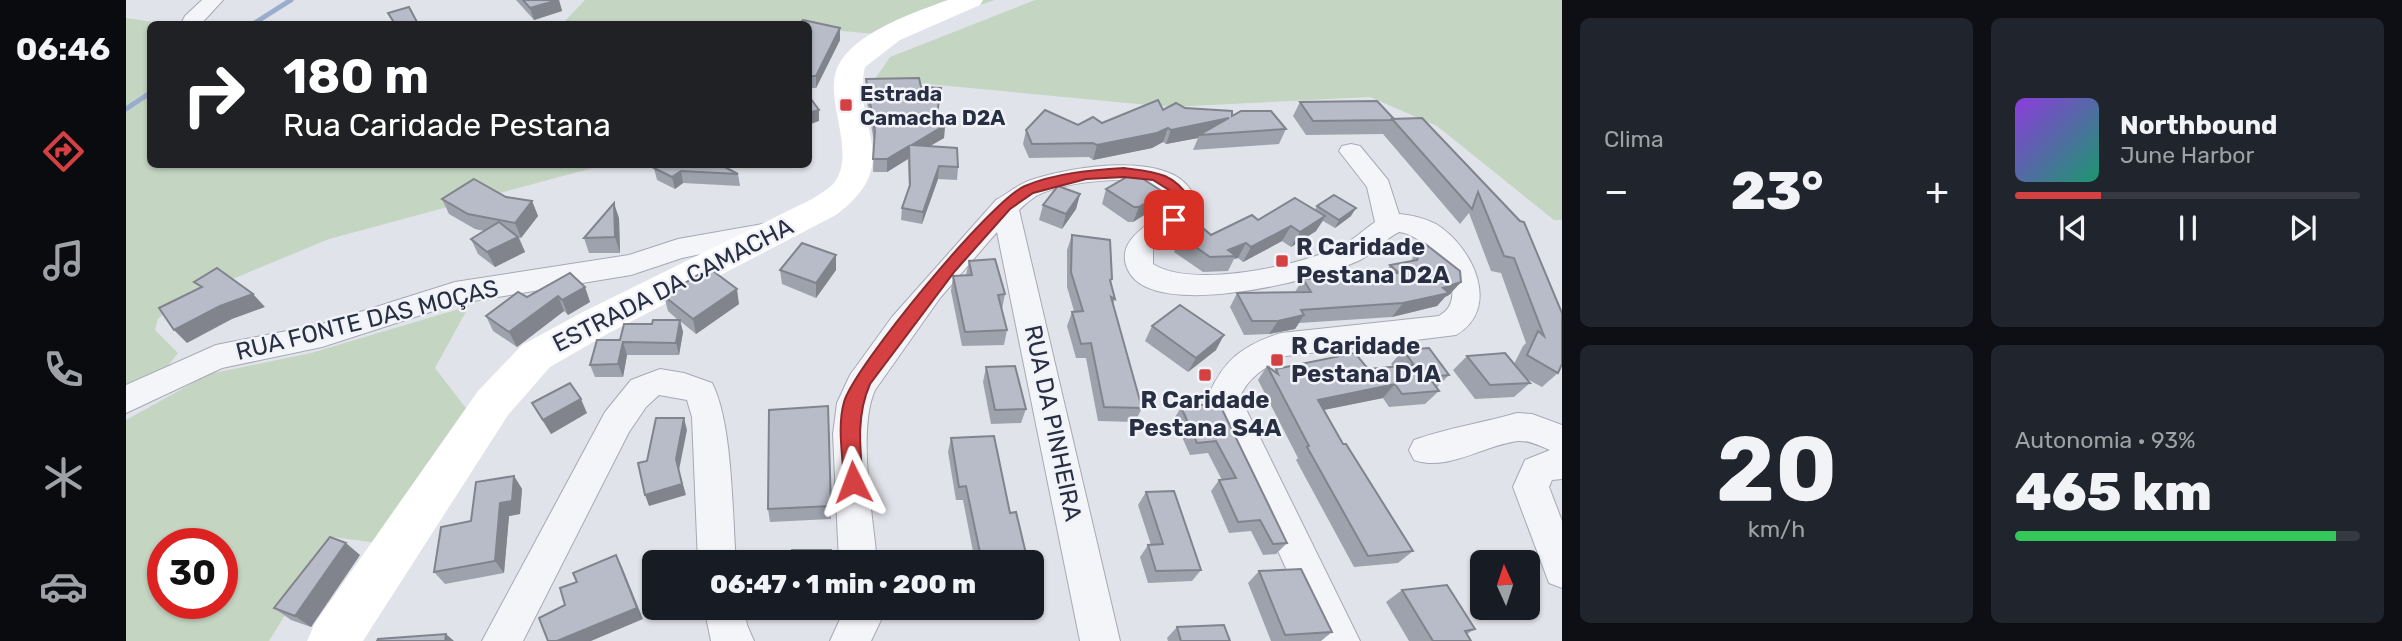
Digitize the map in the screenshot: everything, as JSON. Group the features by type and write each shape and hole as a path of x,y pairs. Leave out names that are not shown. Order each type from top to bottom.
{"street":[{"path":"192,21 214,0"},
{"name":"ESTRADA DA CAMACHA","path":"333,641 493,403 536,356 595,323 824,207 852,181 856,157 849,81 852,65 886,38 928,16 971,0"},
{"path":"1351,151 1379,186 1389,225"},
{"path":"857,550 850,429 853,402 863,380 942,278 1006,206 1028,189 1086,175 1124,173 1156,176 1177,189 1184,200 1184,210 1174,220 1142,240 1136,260 1145,274 1158,281 1182,286 1227,284 1312,266 1351,253 1389,225 1401,223 1419,226 1440,240 1449,251 1465,287 1466,304 1461,317 1445,327 1280,345 1254,359 1231,379 1224,397 1340,641"},
{"name":"RUA DA PINHEIRA","path":"1006,206 1100,641"},
{"name":"RUA FONTE DAS MOÇAS","path":"126,400 194,359 322,335 456,293 631,265 678,249 779,230"},
{"path":"502,641 617,422 637,392 655,382 679,383 701,392 708,417 716,550"},
{"path":"1426,450 1517,427 1532,428 1562,440"},
{"path":"1562,464 1538,468 1532,475 1531,487 1562,570"},
{"path":"726,620 728,635 734,641"},
{"path":"850,641 861,620"}],"green space":[{"path":"585,0 995,0 886,35 812,28 812,21 565,21"},
{"path":"1035,0 1562,0 1562,220 1554,220 1437,126 1370,97 1170,107 875,79 890,57"},
{"path":"126,18 147,21 147,168 593,168 329,239 177,302 158,319 155,330 178,353 167,367 126,385"},
{"path":"469,306 435,368 469,412 378,543 333,537 269,641 126,641 126,420 209,374 311,353"}],"building":[{"path":"523,0 558,0 530,8"},
{"path":"409,7 416,21 393,21 388,13"},
{"path":"812,22 840,28 816,76 812,76"},
{"path":"919,78 921,87 941,88 936,120 945,125 912,145 957,148 958,167 939,166 923,212 902,208 910,185 909,146 887,159 873,159 875,131 866,79"},
{"path":"812,100 819,110 812,112"},
{"path":"1158,100 1163,110 1176,103 1185,108 1232,111 1232,116 1241,111 1271,111 1286,129 1199,135 1229,118 1171,130 1168,128 1157,133 1097,145 1032,144 1026,130 1045,110 1078,125 1093,117 1102,123"},
{"path":"1377,101 1394,119 1313,121 1300,102"},
{"path":"1422,118 1520,221 1524,222 1562,313 1562,364 1558,373 1527,355 1538,331 1544,336 1514,258 1504,256 1478,192 1472,209 1392,119"},
{"path":"654,168 727,168 738,174 681,171 672,177"},
{"path":"1134,173 1163,192 1139,207 1134,207 1106,189"},
{"path":"474,179 506,197 532,201 515,223 468,214 442,199"},
{"path":"1058,186 1080,194 1066,214 1043,205"},
{"path":"1334,195 1356,208 1339,220 1317,206"},
{"path":"1295,198 1325,216 1300,232 1291,226 1251,247 1246,243 1228,250 1236,256 1210,257 1181,237 1204,229 1211,235 1252,215 1258,220"},
{"path":"614,203 615,237 584,238"},
{"path":"499,222 518,237 487,252 471,239"},
{"path":"1072,235 1110,240 1110,280 1115,299 1111,297 1142,408 1104,407 1091,343 1081,344 1072,312 1083,311 1071,272"},
{"path":"802,243 836,255 816,283 780,270"},
{"path":"1424,243 1460,271 1461,282 1443,288 1449,293 1403,303 1301,310 1304,315 1278,321 1252,321 1237,293 1311,292 1303,279 1399,273 1390,265 1417,260"},
{"path":"995,259 1005,294 998,295 1007,330 965,332 953,276 972,275 969,261"},
{"path":"217,268 253,294 220,306 174,330 159,308 202,287 194,282"},
{"path":"709,268 737,289 693,319 664,296"},
{"path":"570,273 585,287 562,300 558,296 509,332 486,316 518,292 527,297"},
{"path":"1180,305 1224,335 1196,358 1152,326"},
{"path":"653,320 680,320 676,343 623,342 618,364 590,365 597,340 620,340 624,324 652,324"},
{"path":"1429,348 1449,375 1429,377 1439,391 1402,394 1395,384 1318,400 1343,444 1346,444 1413,551 1368,556 1307,447 1309,446 1267,366 1278,374 1276,369 1355,353 1368,369 1414,365 1403,350"},
{"path":"1505,353 1530,383 1490,385 1467,356"},
{"path":"1015,366 1026,409 995,410 986,367"},
{"path":"570,383 581,399 543,420 532,403"},
{"path":"1219,403 1287,543 1273,544 1260,520 1238,522 1219,480 1236,478 1216,441 1197,443 1181,407"},
{"path":"828,406 831,506 768,509 769,410"},
{"path":"656,418 684,418 676,459 682,484 645,495 638,463 647,461"},
{"path":"994,436 1010,513 1016,512 1025,550 979,550 966,486 959,487 951,438"},
{"path":"514,476 512,501 500,503 495,561 434,572 441,527 471,521 476,482"},
{"path":"1174,491 1201,570 1156,571 1148,545 1163,544 1146,492"},
{"path":"330,537 346,543 295,616 274,608"},
{"path":"616,555 637,608 557,641 548,641 539,618 565,605 560,588 577,582 573,573"},
{"path":"1301,569 1332,632 1285,635 1259,571"},
{"path":"1447,585 1475,629 1465,631 1471,641 1433,641 1402,590"},
{"path":"1224,625 1230,641 1181,641 1177,627"},
{"path":"446,634 445,641 377,641 378,639"}],"waterway":[{"path":"258,21 291,0"},
{"path":"126,109 147,95"}],"place":[{"name":"Estrada Camacha D2A","path":"846,105"},
{"name":"R Caridade Pestana D2A","path":"1282,261"},
{"name":"R Caridade Pestana D1A","path":"1277,360"},
{"name":"R Caridade Pestana S4A","path":"1205,375"}],"route":[{"path":"853,482 850,429 853,402 863,380 950,267 1006,206 1028,189 1086,175 1124,173 1156,176 1177,189 1184,200 1184,210 1174,220"}]}
